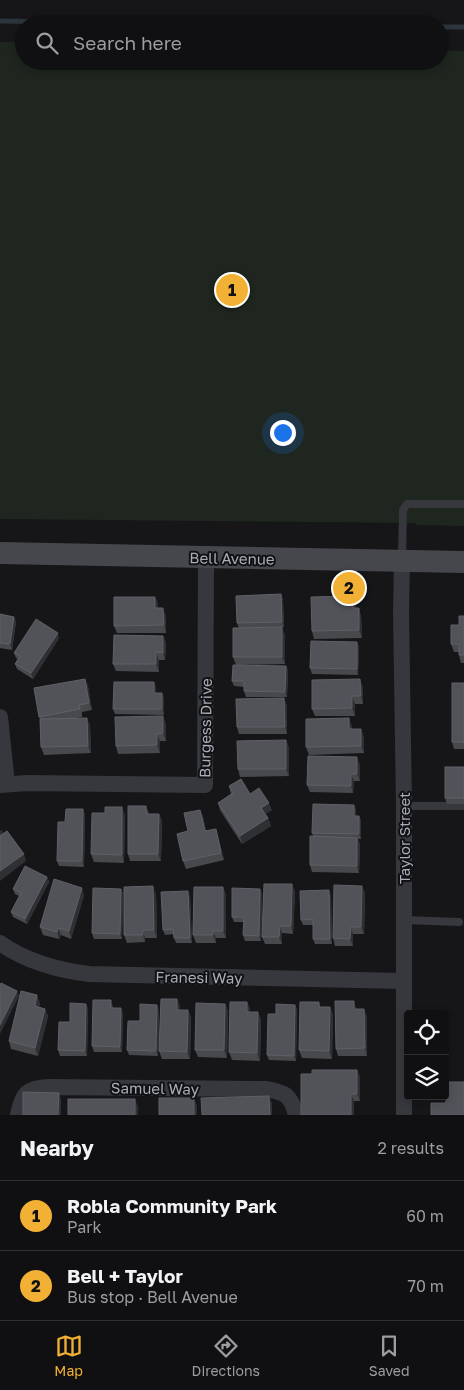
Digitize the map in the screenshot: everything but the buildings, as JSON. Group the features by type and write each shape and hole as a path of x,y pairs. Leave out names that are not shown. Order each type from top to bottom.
{"main road":[{"name":"Bell Avenue","path":"7,553 464,562"}],"street":[{"name":"Burgess Drive","path":"4,784 205,785 206,557"},
{"name":"Taylor Street","path":"402,561 404,1115"},
{"path":"0,717 4,784"},
{"name":"Franesi Way","path":"0,943 34,962 60,970 89,974 404,981"},
{"name":"Samuel Way","path":"18,1115 21,1098 33,1088 59,1087 265,1089 280,1091 292,1101 296,1115"}],"lane":[{"path":"402,561 404,528 402,510 407,504 464,504"},
{"path":"404,806 464,806"},
{"path":"404,920 459,922"}],"shaded area":[{"path":"0,42 15,42 15,70 449,70 449,50 464,51 464,526 416,525 415,523 0,519"}],"waterway":[{"path":"0,21 15,21"},
{"path":"449,27 464,27"}],"place":[{"name":"Robla Community Park","path":"232,290"},
{"name":"Bell + Taylor","path":"349,588"}]}
